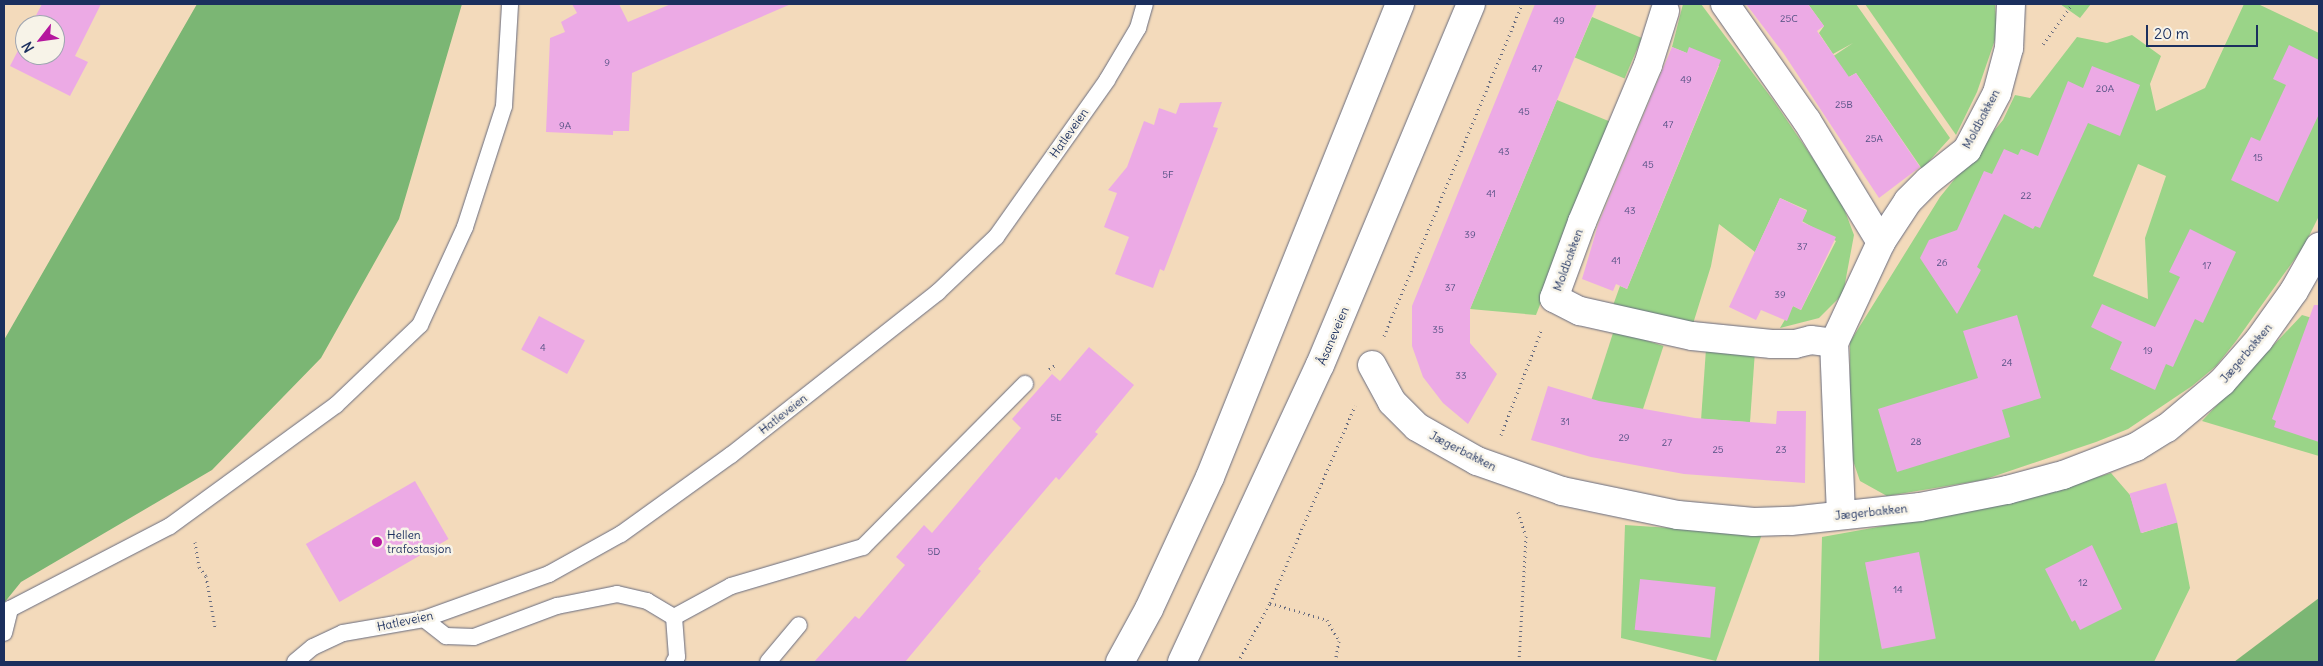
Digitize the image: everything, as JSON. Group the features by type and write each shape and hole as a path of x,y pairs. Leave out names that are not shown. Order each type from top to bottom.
{"main road":[{"path":"1120,662 1149,609 1210,477 1400,4"},
{"name":"Åsaneveien","path":"1182,662 1320,365 1472,4"},
{"path":"1725,4 1807,121 1881,242"},
{"name":"Moldbakken","path":"1841,515 1834,343 1881,242 1908,202 1928,181 1967,150 1997,93 2009,48 2011,4"},
{"name":"Moldbakken","path":"1664,11 1648,65 1582,222 1554,298 1580,311 1692,336 1772,344 1795,344 1811,340 1834,343"},
{"name":"Jægerbakken","path":"1372,365 1392,402 1417,427 1499,470 1562,491 1678,515 1754,522 1920,507 2007,490 2062,475 2136,447 2185,414 2222,382 2259,340 2319,247"}],"lane":[{"path":"4,634 10,609 170,526 336,405 420,325 465,228 504,106 510,4"},
{"name":"Hatleveien","path":"295,662 313,647 343,633 424,619 549,574 621,534 730,455 938,292 996,237 1107,80 1138,28 1145,4"},
{"path":"674,618 731,586 863,547 1025,384"},
{"path":"424,619 446,636 474,636 557,606 617,594 647,601 674,618"},
{"path":"674,618 677,657 674,662"},
{"path":"768,662 799,624"}],"path":[{"path":"1519,662 1526,536 1513,496 1499,470 1494,452 1554,298"},
{"path":"206,576 216,627"},
{"path":"1270,603 1327,620 1339,641 1335,662"}],"green space":[{"path":"197,4 462,4 399,219 321,358 212,470 21,582 4,603 4,340"},
{"path":"1683,4 1701,4 1773,100 1840,198 1854,235 1843,294 1819,318 1780,328 1793,306 1801,310 1836,241 1802,221 1807,210 1780,198 1755,252 1719,224 1711,266 1692,327 1611,311 1620,286 1627,289 1719,66 1672,47"},
{"path":"1808,4 1856,4 1950,138 1922,169 1856,73 1847,78 1832,57 1853,43 1833,54 1819,33 1824,26"},
{"path":"1865,4 1995,4 1997,34 1977,92 1956,135"},
{"path":"2060,4 2091,4 2080,18"},
{"path":"2244,4 2258,4 2319,33 2319,216 2304,246 2216,366 2192,386 2128,429 2096,442 1983,480 1887,496 1860,481 1850,452 1850,342 1940,197 2003,120 2015,95 2030,98 2077,37 2107,43 2132,35 2161,56 2150,84 2156,111 2205,88","holes":["2138,164 2166,176 2145,238 2148,299 2093,276"]},
{"path":"1592,17 1642,38 1625,79 1575,58"},
{"path":"1557,100 1611,122 1536,315 1470,309"},
{"path":"2302,315 2319,320 2319,456 2202,421"},
{"path":"1614,330 1663,346 1641,415 1591,399"},
{"path":"1706,349 1755,352 1750,422 1701,419"},
{"path":"2111,473 2130,495 2142,533 2177,522 2190,588 2154,662 1819,662 1822,537 2006,504"},
{"path":"1625,525 1762,534 1716,661 1621,638"},
{"path":"2319,598 2319,662 2234,662"}],"building":[{"path":"42,4 101,4 75,56 88,62 70,96 10,66 15,56 15,65 65,65 65,15 36,15"},
{"path":"572,4 619,4 628,22 671,4 791,4 632,73 629,131 613,131 613,135 546,132 550,38 565,32 561,22 577,13"},
{"path":"1535,4 1597,4 1470,309 1470,343 1497,374 1468,424 1443,403 1423,377 1412,346 1412,306"},
{"path":"1746,4 1808,4 1824,26 1817,31 1849,77 1856,73 1920,167 1879,198 1784,54"},
{"path":"2289,45 2319,60 2319,114 2278,202 2231,180 2251,137 2260,141 2286,85 2273,79"},
{"path":"1672,47 1687,53 1689,47 1721,60 1627,289 1616,284 1613,291 1582,279 1598,225"},
{"path":"2092,66 2140,85 2120,136 2088,123 2040,228 2035,226 2033,229 2004,214 1977,267 1981,270 1957,314 1920,258 1929,240 1957,230 1984,171 1992,174 2004,149 2018,155 2021,149 2038,156 2068,81 2083,88"},
{"path":"1222,102 1213,127 1218,128 1164,271 1160,269 1153,288 1115,274 1129,237 1104,227 1117,193 1108,190 1127,167 1144,121 1154,125 1159,108 1176,114 1180,103"},
{"path":"1780,198 1807,211 1802,222 1836,237 1801,310 1793,306 1787,321 1761,310 1756,320 1729,307"},
{"path":"2190,229 2236,252 2203,323 2195,319 2173,367 2166,364 2155,390 2110,369 2122,342 2091,327 2102,304 2155,327 2180,277 2169,272"},
{"path":"2314,305 2319,305 2319,442 2274,427 2276,421 2272,419"},
{"path":"2017,315 2041,398 2002,410 2010,437 1897,472 1878,409 1978,378 1963,331"},
{"path":"539,316 585,340 567,374 521,350"},
{"path":"1089,347 1134,385 1095,432 1098,434 1059,480 1056,477 978,569 981,571 905,662 814,662 855,616 859,619 905,565 896,557 924,525 932,533 1021,428 1012,419 1052,374 1060,381"},
{"path":"1548,386 1599,401 1695,418 1776,424 1777,411 1806,411 1805,483 1684,474 1591,457 1531,440"},
{"name":"Hellen trafostasjon","path":"415,481 448,539 339,602 306,544"},
{"path":"2166,483 2177,522 2141,533 2129,493"},
{"path":"2092,545 2122,609 2080,630 2075,620 2072,622 2045,569"},
{"path":"1919,552 1936,638 1882,649 1865,562"},
{"path":"1640,579 1716,587 1710,638 1635,630"}],"place":[{"name":"Hellen trafostasjon","path":"377,542"}]}
